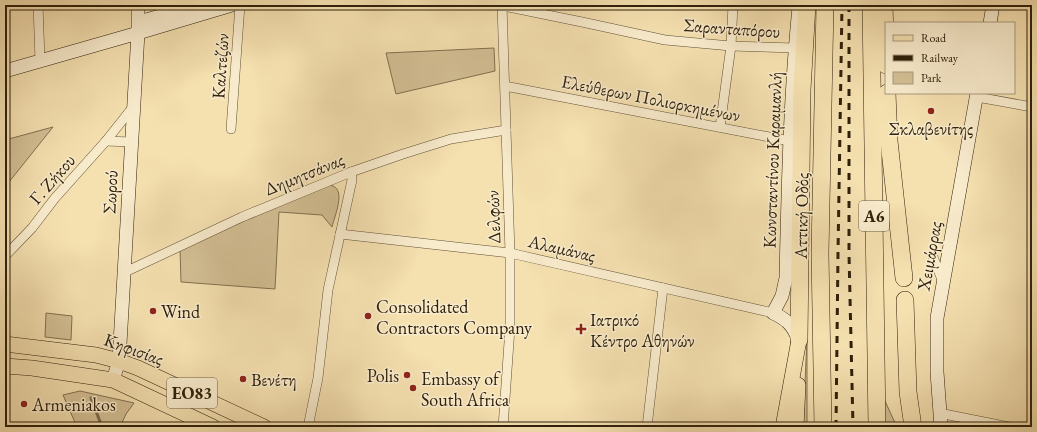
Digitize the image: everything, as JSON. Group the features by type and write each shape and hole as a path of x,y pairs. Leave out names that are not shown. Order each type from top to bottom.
{"highway":[{"path":"799,340 802,90 807,5"},
{"name":"Αττική Οδός","path":"823,427 820,253 825,5"},
{"name":"Α6","path":"871,5 877,427"},
{"path":"884,5 885,35"},
{"path":"887,94 889,141 904,278"},
{"path":"905,300 908,392 913,427"}],"main road":[{"path":"783,427 799,340"},
{"path":"796,427 799,340"},
{"name":"Κηφισίας","path":"5,344 96,355 119,361 138,368 264,427"},
{"name":"Κηφισίας","path":"5,366 32,368 113,380 213,427"}],"street":[{"path":"38,5 40,60"},
{"name":"Σωρού","path":"113,380 119,361 138,32 138,5"},
{"path":"138,32 199,5"},
{"path":"5,70 232,5"},
{"name":"Καλτεζών","path":"231,129 240,5"},
{"path":"720,127 731,46 733,5"},
{"name":"Κωνσταντίνου Καραμανλή","path":"773,313 782,296 786,278 790,141 799,5"},
{"path":"990,22 993,5"},
{"name":"Σαρανταπόρου","path":"502,6 665,40 731,46 795,48"},
{"name":"Δελφών","path":"502,6 510,253 510,328 503,427"},
{"name":"Ελεύθερων Πολιορκημένων","path":"505,86 790,141"},
{"path":"977,95 1032,107"},
{"name":"Χειμάρρας","path":"942,427 939,413 936,340 937,318 977,95"},
{"name":"Γ. Ζήκου","path":"5,256 32,228 55,198 106,141 133,107"},
{"name":"Δημητσάνας","path":"123,273 242,217 350,172 451,139 506,130"},
{"path":"106,141 131,142"},
{"path":"308,427 318,378 328,290 352,180 350,172"},
{"name":"Αλαμάνας","path":"340,234 510,253 773,313"},
{"path":"933,257 943,282"},
{"path":"647,427 663,288"},
{"path":"773,313 784,318 790,323 799,340"},
{"path":"939,413 1009,427"}],"green space":[{"path":"494,48 495,71 396,94 386,53"},
{"path":"53,127 5,187 5,140"},
{"path":"326,185 333,186 337,189 339,194 339,201 332,227 322,215 279,212 275,289 181,282 180,249"},
{"path":"46,313 72,316 71,340 45,337"},
{"path":"807,338 807,427 803,427"},
{"path":"80,391 134,403 126,414 120,427 77,427 63,395"},
{"path":"884,399 897,427 881,427"}],"waterway":[{"path":"91,398 102,427"}],"railway":[{"path":"836,427 842,5"},
{"path":"849,5 849,254 853,427"}],"place":[{"name":"Σκλαβενίτης","path":"931,111"},
{"name":"Wind","path":"153,311"},
{"name":"Consolidated Contractors Company","path":"368,316"},
{"name":"Ιατρικό Κέντρο Αθηνών","path":"581,329"},
{"name":"Polis","path":"407,375"},
{"name":"Βενέτη","path":"243,379"},
{"name":"Embassy of South Africa","path":"413,388"},
{"name":"Armeniakos","path":"24,404"}]}
